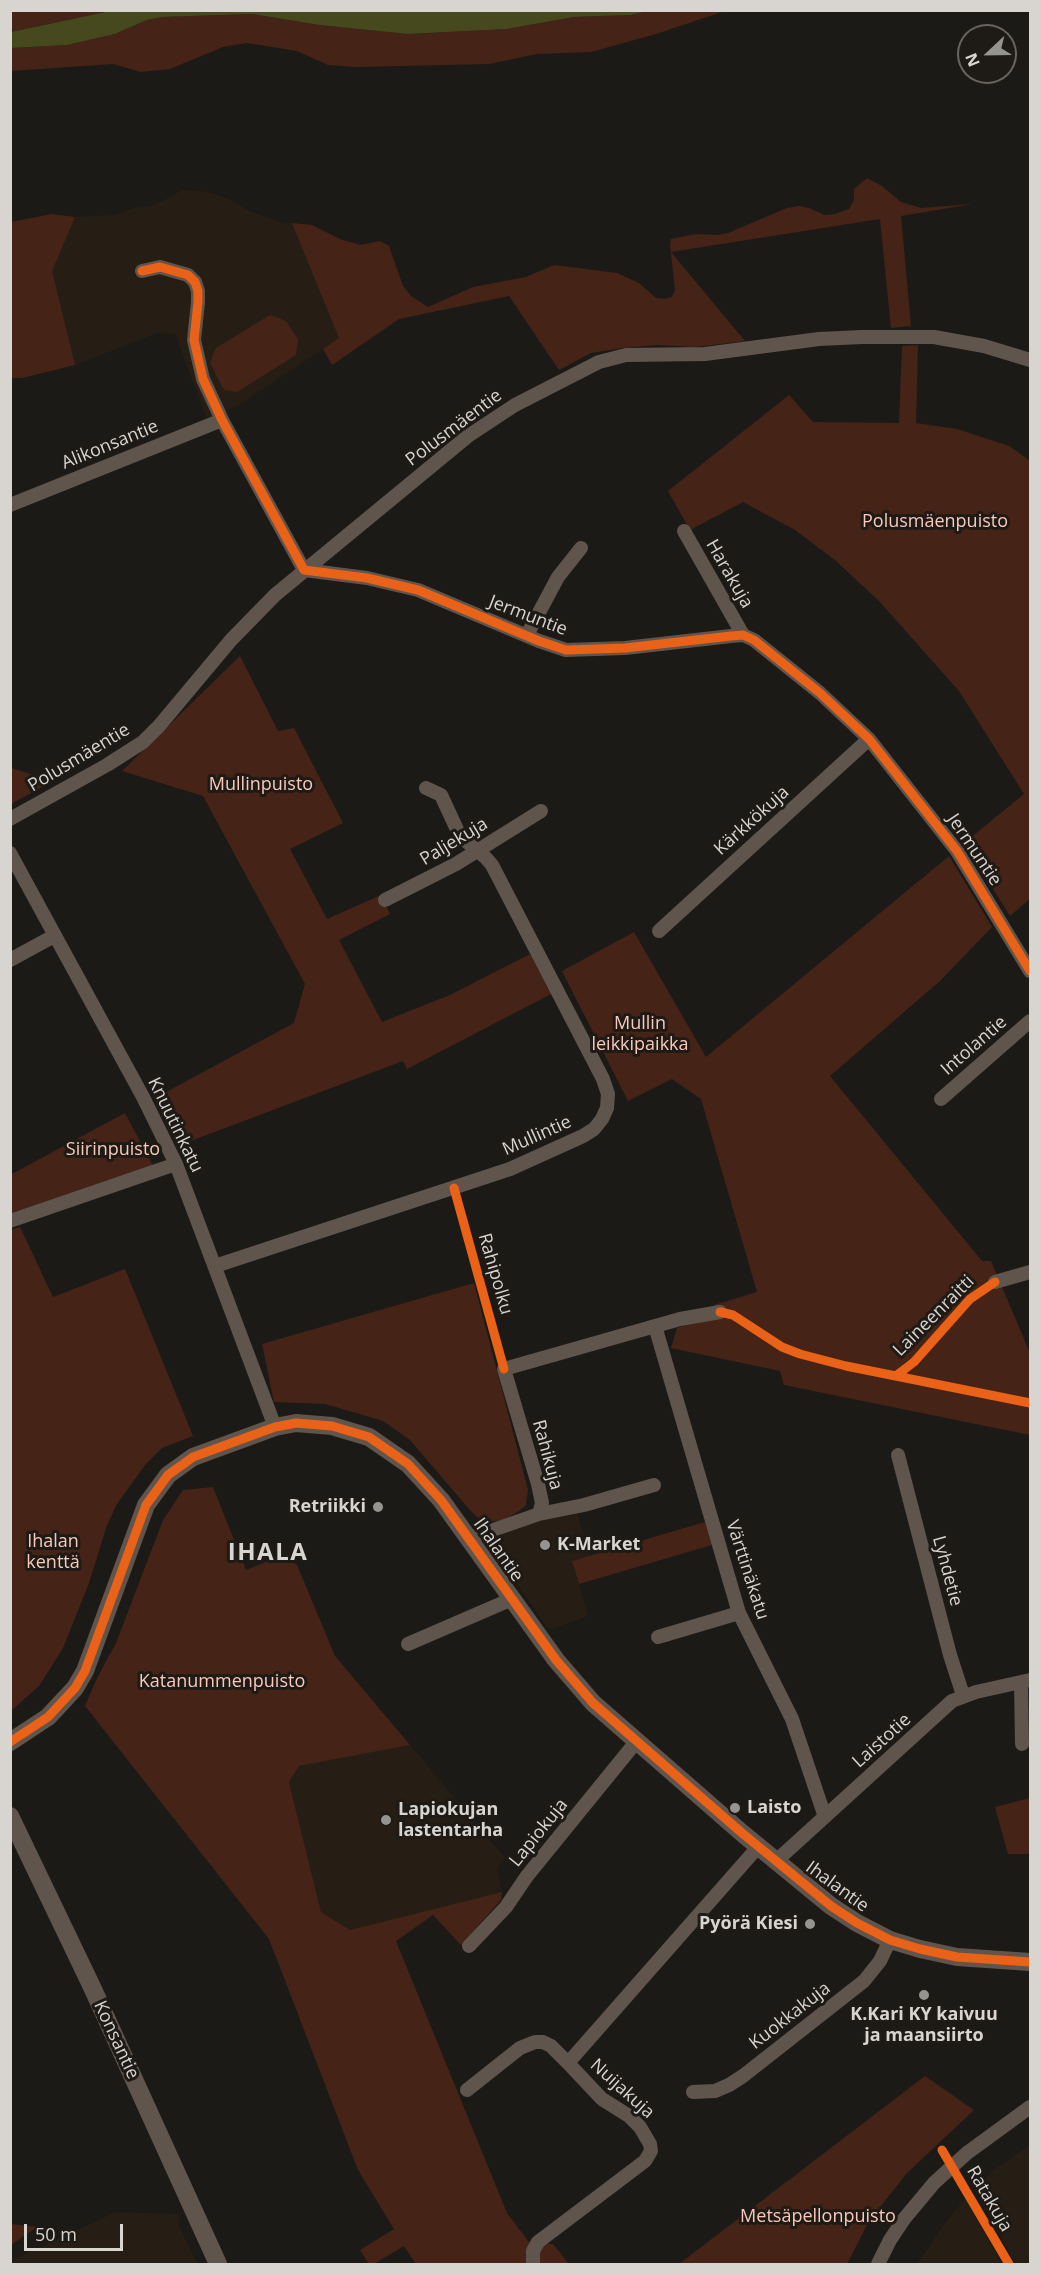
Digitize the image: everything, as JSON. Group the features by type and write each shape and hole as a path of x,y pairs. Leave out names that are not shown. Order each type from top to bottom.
{"street":[{"path":"142,271 160,267 188,275 195,282 198,291 194,340 203,379 222,420 303,570"},
{"name":"Polusmäentie","path":"10,819 107,765 143,742 231,640 275,595 468,436 495,417 544,390 612,357 644,354 705,354 819,339 934,337 984,346 1030,360"},
{"name":"Alikonsantie","path":"10,505 222,420"},
{"name":"Harakuja","path":"684,531 743,635"},
{"path":"527,635 558,577 581,548"},
{"name":"Jermuntie","path":"303,570 367,578 418,590 551,646 578,651 743,635 754,640 820,693 869,739 957,851 1030,971"},
{"name":"Kärkkökuja","path":"659,931 869,739"},
{"name":"Mullintie","path":"215,1266 510,1169 583,1136 594,1129 607,1108 608,1094 603,1079 492,865 460,836 441,795 426,788"},
{"name":"Paljekuja","path":"385,900 436,875 541,811"},
{"name":"Knuutinkatu","path":"10,853 156,1122 176,1164 275,1427"},
{"path":"10,960 54,936"},
{"name":"Intolantie","path":"941,1099 1030,1021"},
{"path":"10,1221 176,1164"},
{"path":"995,1282 1030,1272"},
{"path":"655,1326 700,1314 720,1312"},
{"name":"Rahikuja","path":"470,1538 539,1514 542,1503 504,1369 655,1326"},
{"name":"Värttinäkatu","path":"655,1326 739,1613 792,1719 825,1817"},
{"name":"Ihalantie","path":"10,1742 48,1717 75,1689 85,1671 146,1505 161,1483 177,1467 193,1457 275,1427 313,1423 332,1426 369,1437 396,1454 422,1478 470,1538 572,1679 593,1703 758,1847 831,1906 890,1940 920,1949 957,1957 1030,1962"},
{"name":"Lyhdetie","path":"898,1455 950,1655 963,1695"},
{"path":"539,1514 584,1505 654,1485"},
{"path":"408,1644 512,1599"},
{"path":"658,1637 739,1613"},
{"path":"1022,1744 1026,1681"},
{"name":"Laistotie","path":"776,1862 952,1701 963,1695 1026,1681"},
{"name":"Lapiokuja","path":"469,1946 495,1920 527,1876 636,1742"},
{"name":"Konsantie","path":"10,1816 92,1987 218,2265"},
{"name":"Nuijakuja","path":"533,2265 533,2251 538,2242 645,2161 651,2151 650,2144 640,2127 629,2116 602,2099 568,2063 758,1847"},
{"name":"Kuokkakuja","path":"693,2092 716,2091 743,2076 864,1981 880,1961 890,1940"},
{"path":"467,2090 520,2048 535,2042 543,2042 550,2046 568,2063"},
{"path":"878,2265 890,2240 904,2219 934,2183 967,2153 1030,2107"}],"shaded area":[{"path":"110,11 648,11 631,15 574,17 507,29 408,34 319,25 252,14 162,17 147,20 115,34 67,45 11,48 11,32"},
{"path":"182,190 209,192 231,200 249,211 282,223 312,225 340,239 360,245 380,241 389,246 403,286 411,296 392,303 237,406 207,418 175,334 157,333 75,365 22,378 11,378 10,222 52,214 75,217 115,215 134,208 150,206"},
{"path":"575,1506 590,1556 572,1561 588,1616 549,1630 492,1548 495,1537"},
{"name":"Lapiokujan lastentarha","path":"410,1745 505,1858 497,1869 502,1892 350,1930 321,1912 289,1782 299,1766"},
{"path":"1030,2145 1030,2264 1016,2264 974,2190 995,2169"},
{"path":"965,2199 1002,2264 917,2264 946,2222"},
{"path":"116,2212 178,2214 179,2226 197,2264 11,2264 11,2261"}],"green space":[{"path":"11,10 110,11 11,32"},
{"path":"648,11 725,11 656,34 591,52 537,54 489,64 356,67 328,65 297,51 247,43 223,47 170,69 141,72 113,64 11,71 11,48 67,45 115,34 147,20 162,17 252,14 319,25 409,34 507,29 574,17 631,15"},
{"path":"867,178 882,186 901,202 921,208 973,204 901,216 911,326 891,328 880,219 671,252 745,341 696,347 657,345 622,348 591,353 559,370 509,296 399,319 332,365 323,349 339,338 292,223 312,225 340,239 360,245 380,241 389,246 403,286 411,296 428,307 473,287 526,277 554,265 617,273 639,283 656,298 665,299 672,297 675,290 670,245 671,239 696,234 728,233 787,208 799,206 825,215 835,214 849,209 854,200 854,189"},
{"path":"52,214 75,217 52,271 75,365 22,378 11,378 11,222"},
{"path":"270,315 286,321 298,339 296,355 237,392 224,390 210,363 216,348"},
{"name":"Polusmäenpuisto","path":"918,345 916,423 957,429 1009,446 1030,461 1030,899 1010,916 964,843 1024,794 959,691 879,601 836,561 795,530 743,502 690,530 668,491 789,395 813,422 899,423 902,346"},
{"name":"Mullinpuisto","path":"240,656 278,731 294,728 343,823 290,849 327,919 381,895 390,914 339,940 382,1022 450,995 530,954 551,994 407,1069 403,1061 180,1145 157,1097 294,1023 305,984 203,796 122,771"},
{"path":"11,768 53,781 11,804"},
{"name":"Mullin leikkipaikka","path":"949,856 992,927 940,981 830,1076 982,1261 991,1261 1030,1353 1030,1435 784,1385 780,1371 671,1348 677,1328 717,1316 714,1305 757,1292 701,1099 672,1079 628,1101 562,971 634,932 706,1057"},
{"name":"Siirinpuisto","path":"125,1113 153,1166 11,1215 10,1175"},
{"name":"Ihalan kenttä","path":"20,1227 53,1297 125,1269 193,1436 162,1448 145,1465 117,1504 107,1525 89,1583 63,1648 39,1686 11,1711 10,1230"},
{"path":"474,1283 528,1490 526,1505 519,1511 503,1520 486,1522 469,1509 410,1440 383,1421 325,1404 274,1402 262,1344"},
{"name":"Katanummenpuisto","path":"213,1487 246,1570 281,1556 297,1565 335,1656 410,1745 299,1766 289,1782 321,1912 350,1930 502,1892 501,1900 461,1945 433,1915 396,1941 507,2213 529,2242 553,2244 569,2264 416,2264 404,2246 374,2264 369,2264 360,2250 394,2229 358,2170 269,1939 85,1706 116,1643 163,1520 183,1490"},
{"path":"705,1522 712,1545 579,1584 572,1561"},
{"path":"1030,1798 1030,1854 1008,1854 995,1807"},
{"name":"Metsäpellonpuisto","path":"925,2076 974,2110 907,2173 869,2221 847,2264 679,2264"},
{"path":"11,2224 37,2227 11,2245"}],"cycle path":[{"path":"142,271 160,267 188,275 195,282 198,302 194,340 203,379 222,420 304,570 367,578 418,590 539,641 566,650 625,648 743,635 754,640 820,693 869,739 957,851 1030,971"},
{"name":"Rahipolku","path":"454,1188 504,1369"},
{"name":"Laineenraitti","path":"897,1375 914,1362 970,1299 995,1282"},
{"path":"720,1312 733,1315 782,1347 800,1354 846,1366 1030,1403"},
{"path":"10,1742 48,1717 75,1688 85,1671 146,1505 168,1475 193,1457 275,1427 296,1423 332,1426 369,1437 408,1464 441,1500 556,1660 593,1703 742,1833 831,1906 890,1940 920,1949 957,1957 1030,1962"},
{"name":"Ratakuja","path":"942,2150 1009,2264"}],"place":[{"name":"Retriikki","path":"378,1507"},
{"name":"K-Market","path":"545,1545"},
{"name":"Laisto","path":"735,1808"},
{"name":"Lapiokujan lastentarha","path":"386,1820"},
{"name":"Pyörä Kiesi","path":"810,1924"},
{"name":"K.Kari KY kaivuu ja maansiirto","path":"924,1995"}],"district":[{"name":"IHALA","path":"268,1553"}]}
